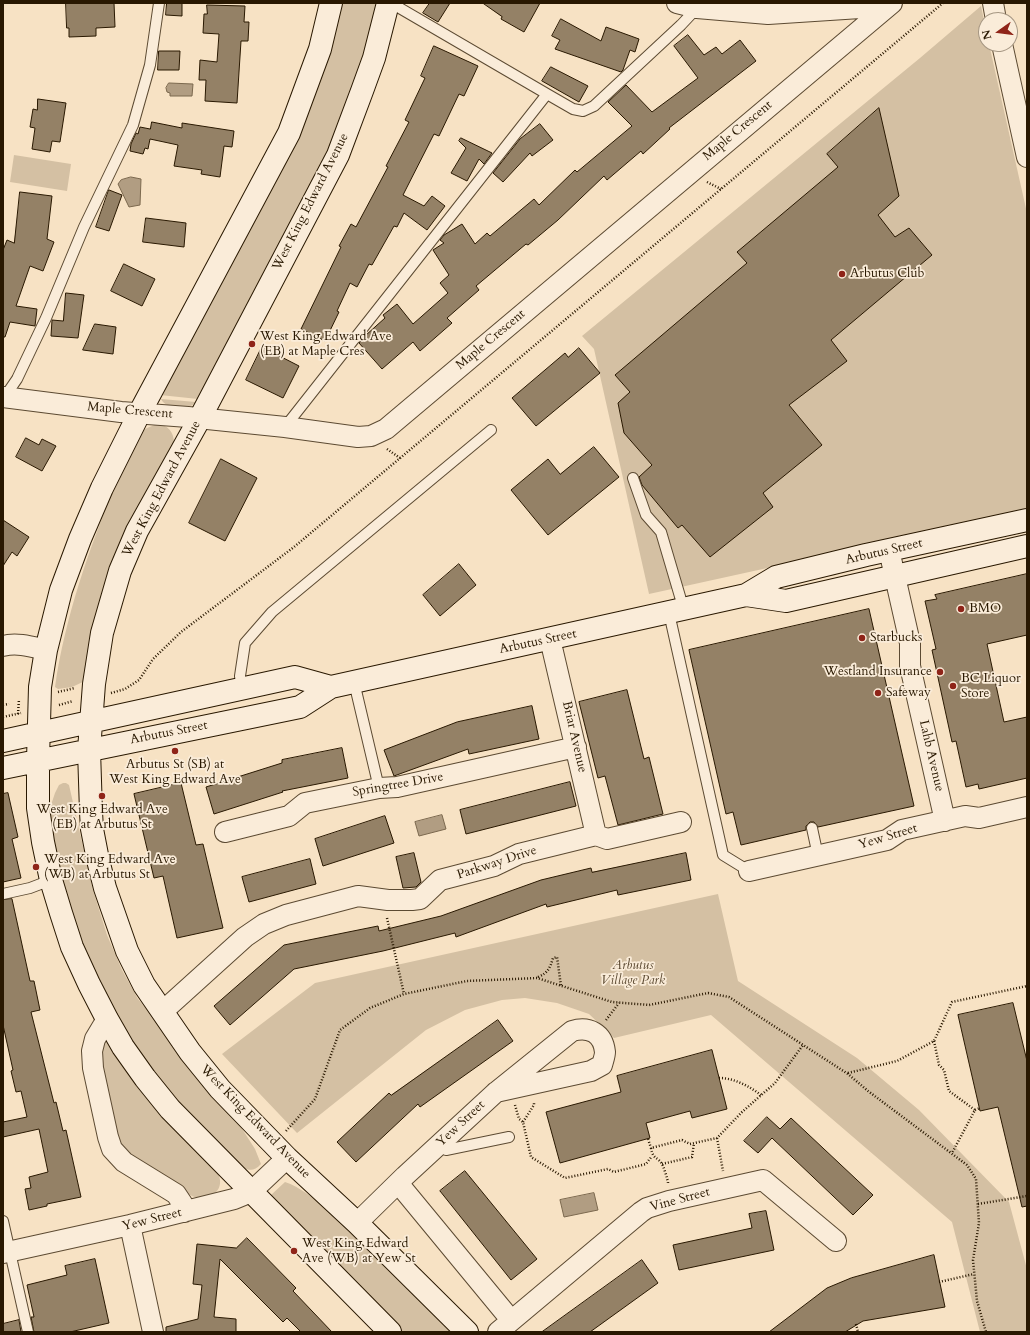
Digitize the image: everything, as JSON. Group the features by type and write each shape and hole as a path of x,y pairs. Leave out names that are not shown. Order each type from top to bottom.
{"main road":[{"path":"331,3 320,49 289,132 139,414 102,488 80,539 61,590 46,650 40,687 38,734 38,808 51,880 72,947 89,984 123,1047 170,1109 390,1332"},
{"name":"West King Edward Avenue","path":"388,3 374,58 338,156 200,418 137,531 120,571 102,633 94,684 89,750 92,829 105,888 127,950 144,986 190,1052 220,1089 287,1158 357,1223 467,1332"},
{"name":"Arbutus Street","path":"3,768 300,707 331,687 746,595 776,577 889,550 1027,520"},
{"name":"Arbutus Street","path":"746,595 786,601 1027,546"},
{"name":"Arbutus Street","path":"3,741 295,677 331,687"}],"street":[{"path":"677,3 697,8 768,14 860,8 868,9 874,12 884,9"},
{"name":"Maple Crescent","path":"4,398 139,414 200,418 285,427 358,437 371,436 386,429 884,9"},
{"path":"1004,52 1027,157"},
{"name":"Lahb Avenue","path":"889,550 910,643 910,666 945,820"},
{"name":"Briar Avenue","path":"550,639 596,835"},
{"path":"3,646 8,644 46,650"},
{"name":"Springtree Drive","path":"225,832 289,816 305,803 379,788 398,787 576,747"},
{"name":"Yew Street","path":"749,871 887,840 902,830 945,820 964,816 978,818 1027,807"},
{"name":"Parkway Drive","path":"162,1012 246,937 264,924 286,915 358,896 388,900 420,899 440,880 494,866 519,854 596,835 607,839 681,822"},
{"path":"107,1019 95,1039 92,1057 93,1068 112,1149 124,1162 176,1194 182,1203 184,1212"},
{"name":"Yew Street","path":"357,1223 440,1144 503,1090 572,1031 581,1029 592,1031 601,1038 605,1053 602,1065 591,1070 503,1090"},
{"name":"Yew Street","path":"6,1252 130,1225 234,1199 251,1192 287,1158"},
{"name":"Vine Street","path":"505,1326 641,1212 647,1208 673,1200 763,1180 836,1240"},
{"path":"398,1183 505,1326"},
{"path":"130,1225 153,1332"}],"lane":[{"path":"4,398 18,379 43,325 84,227 133,125 150,65 159,3"},
{"path":"391,3 573,110 583,112 594,106 681,25 697,8"},
{"path":"285,427 547,94"},
{"path":"242,689 240,676 244,643 272,612 490,430"},
{"path":"633,478 646,514 661,532 723,855 749,871"},
{"path":"354,682 379,788"},
{"path":"812,828 818,856"},
{"path":"3,894 30,888 51,880"},
{"path":"440,1144 446,1150 510,1137"},
{"path":"3,1221 6,1252 28,1332"}],"path":[{"path":"109,694 125,689 139,680 153,659 181,632 294,547 943,3"},
{"path":"56,693 78,688"},
{"path":"55,705 76,701"},
{"path":"3,705 9,704"},
{"path":"3,717 27,712"},
{"path":"382,898 404,994"},
{"path":"537,978 549,970 552,958 557,957 561,986"},
{"path":"282,1135 315,1099 340,1030 370,1008 404,994 467,981 537,978 612,1002 649,1005 708,993 729,997 848,1074 967,1165 976,1179 979,1223 973,1260 977,1301 986,1332"},
{"path":"975,1110 949,1091 944,1070 939,1065 934,1041 952,1002 1027,986"},
{"path":"848,1074 897,1061 934,1041"},
{"path":"651,1148 682,1140 690,1144 717,1138 742,1112 775,1083 803,1045"},
{"path":"719,1078 729,1078 761,1095"},
{"path":"503,1090 519,1119 523,1122 531,1158 565,1178 608,1169 614,1172 646,1164 652,1156 648,1139"},
{"path":"952,1153 975,1110 980,1108"},
{"path":"717,1138 727,1188"},
{"path":"662,1164 692,1157 694,1143"},
{"path":"652,1156 662,1164 673,1200"},
{"path":"978,1204 1027,1196"},
{"path":"939,1282 974,1274"},
{"path":"856,1324 858,1332"}],"green space":[{"path":"340,3 378,3 367,45 333,141 198,399 160,395"},
{"name":"Arbutus Club","path":"981,6 982,12 978,12 978,52 991,52 1027,213 1027,511 649,594 594,349 582,336"},
{"path":"14,155 71,164 67,191 10,182"},
{"path":"161,399 196,402 189,407 178,408 167,405"},
{"path":"157,424 164,426 172,432 174,443 127,526 115,557 85,681 72,687 58,689 55,687 65,635 79,584 96,533 116,483 142,431"},
{"path":"63,783 69,785 93,890 107,935 122,970 138,999 230,1110 255,1149 261,1164 255,1169 249,1170 236,1164 168,1094 132,1045 81,945 59,877 49,818 55,793 59,785"},
{"name":"Arbutus Village Park","path":"718,894 738,981 857,1058 919,1110 1009,1202 1027,1269 1027,1332 980,1332 952,1222 711,1015 614,1038 589,1014 557,1003 525,998 502,1000 465,1010 426,1030 297,1133 222,1054 315,983"},
{"path":"103,1040 107,1040 217,1171 220,1186 215,1193 200,1198 191,1195 127,1155 117,1143 99,1060"},
{"path":"285,1182 308,1194 320,1203 451,1332 402,1332 272,1201 271,1195"}],"shaded area":[{"path":"169,83 193,84 192,96 170,96 170,93 167,92 166,88"},
{"path":"131,177 141,179 140,205 129,207 118,184 121,180"},
{"path":"442,815 446,829 419,836 415,822"},
{"path":"594,1193 598,1210 564,1217 560,1200"}],"building":[{"path":"66,3 114,3 115,27 96,28 96,36 69,37 69,28 67,28"},
{"path":"167,3 182,3 182,16 166,15"},
{"path":"430,3 450,3 438,22 423,13"},
{"path":"483,3 540,3 524,32 501,19 502,17"},
{"path":"207,5 245,6 244,22 249,22 248,41 241,41 237,103 205,101 206,80 199,80 200,60 217,62 219,34 203,33 204,14 207,14"},
{"path":"561,19 601,41 606,27 639,39 635,52 630,50 621,72 555,49 560,40 552,36"},
{"path":"688,35 704,55 716,47 722,54 740,40 756,61 669,128 670,129 643,154 641,151 607,180 604,176 558,220 528,245 526,244 476,286 479,290 447,318 452,323 420,351 413,342 382,369 359,343 385,318 383,315 397,304 413,324 448,293 440,283 449,275 433,250 444,243 440,240 444,235 462,224 475,244 487,233 490,236 534,199 539,205 575,170 577,172 632,126 608,102 626,85 652,112 698,78 674,46"},
{"path":"434,46 478,66 464,96 459,94 439,136 434,134 403,195 424,206 432,196 445,206 427,230 404,213 397,227 394,226 372,265 369,264 357,287 350,283 337,311 339,312 325,341 301,329 341,247 339,246 351,224 356,227 388,167 386,166 409,122 405,120 425,78 421,76"},
{"path":"159,51 180,51 179,70 158,70"},
{"path":"551,67 588,86 579,102 542,81"},
{"path":"38,99 66,103 60,142 52,141 50,152 32,149 35,128 30,127 33,109 37,110"},
{"path":"879,108 899,196 878,215 895,237 909,228 932,255 831,340 847,361 789,405 822,445 763,493 773,507 710,557 682,525 678,528 642,485 639,477 652,465 624,433 618,403 630,392 615,375 747,263 737,252 838,167 827,154"},
{"path":"152,122 182,128 182,123 234,131 232,147 224,146 220,177 201,174 202,170 174,166 178,145 150,139 148,149 145,148 143,154 130,151 131,144 136,133 138,134 140,127 150,129"},
{"path":"540,124 553,140 532,156 530,153 503,182 493,173 520,139"},
{"path":"461,138 492,153 484,164 479,159 467,181 451,173 466,148 459,141"},
{"path":"109,190 122,195 109,231 96,227"},
{"path":"20,192 52,196 47,239 54,242 43,271 30,266 16,306 37,309 35,326 10,322 5,337 3,337 3,250 7,240 14,243"},
{"path":"146,218 186,223 184,247 143,242"},
{"path":"124,264 155,279 142,306 111,291"},
{"path":"66,293 84,295 78,338 51,336 52,320 63,321"},
{"path":"95,324 116,327 113,354 83,350"},
{"path":"262,347 299,366 283,398 246,380"},
{"path":"579,348 600,373 536,426 512,398 565,353 568,357"},
{"path":"26,438 39,445 42,439 56,446 42,471 16,457"},
{"path":"594,447 619,477 548,535 511,490 548,459 560,474"},
{"path":"221,459 257,478 225,541 189,523"},
{"path":"3,520 29,537 17,556 12,552 3,566"},
{"path":"459,564 476,585 440,616 423,595"},
{"path":"1027,574 1027,635 987,644 1004,722 1027,717 1027,778 979,789 978,784 966,787 956,741 952,742 932,650 936,649 925,601 937,599 935,595"},
{"path":"869,609 914,806 818,827 814,822 810,822 806,826 806,830 741,845 733,812 726,814 689,650"},
{"path":"627,690 644,759 649,757 663,814 618,825 605,776 598,778 579,702"},
{"path":"532,706 539,739 469,754 468,749 394,776 384,750 457,722"},
{"path":"342,748 348,778 282,791 283,792 214,814 206,787 282,763 282,760"},
{"path":"570,782 576,806 466,834 460,810"},
{"path":"181,783 196,845 203,844 223,928 177,938 163,876 154,878 134,794"},
{"path":"8,793 18,837 12,839 21,878 3,882 3,794"},
{"path":"385,816 394,843 323,866 315,839"},
{"path":"414,853 421,882 416,887 403,888 396,857"},
{"path":"686,853 691,880 618,895 617,890 547,907 546,904 456,937 455,933 383,951 294,969 230,1025 214,1006 284,945 378,926 379,931 441,916 541,880 591,868 592,872"},
{"path":"310,859 316,884 249,902 242,877"},
{"path":"12,899 30,981 34,981 40,1010 31,1012 54,1103 56,1102 63,1131 66,1130 81,1197 47,1204 47,1206 29,1210 25,1189 31,1188 29,1177 48,1172 39,1129 3,1137 3,1122 27,1117 21,1091 16,1092 11,1071 13,1070 3,1025 3,900"},
{"path":"1013,1003 1027,1061 1027,1206 1022,1207 998,1107 980,1111 958,1015"},
{"path":"498,1020 513,1041 420,1107 418,1104 356,1162 337,1142 389,1093 391,1095"},
{"path":"712,1050 727,1109 692,1118 690,1111 646,1123 650,1138 560,1163 546,1112 621,1092 617,1076"},
{"path":"767,1117 780,1129 791,1118 873,1195 853,1215 772,1138 758,1153 744,1141"},
{"path":"465,1171 537,1259 511,1280 440,1191"},
{"path":"766,1211 774,1250 679,1270 673,1245 752,1228 749,1214"},
{"path":"247,1238 296,1288 293,1291 332,1332 301,1332 287,1318 283,1322 220,1259 214,1317 236,1319 236,1332 166,1332 166,1327 198,1319 202,1285 193,1284 197,1244 236,1248"},
{"path":"934,1255 945,1307 863,1321 845,1332 769,1332 827,1288 851,1278"},
{"path":"95,1259 109,1323 70,1332 34,1332 31,1317 34,1317 27,1285 67,1275 65,1266"},
{"path":"642,1260 658,1283 590,1332 542,1332"},
{"path":"19,1320 21,1332 3,1332 3,1324"}],"place":[{"name":"Arbutus Club","path":"842,274"},
{"name":"West King Edward Ave (EB) at Maple Cres","path":"252,344"},
{"name":"BMO","path":"961,609"},
{"name":"Starbucks","path":"862,638"},
{"name":"Westland Insurance","path":"940,672"},
{"name":"BC Liquor Store","path":"953,686"},
{"name":"Safeway","path":"878,693"},
{"name":"Arbutus St (SB) at West King Edward Ave","path":"175,751"},
{"name":"West King Edward Ave (EB) at Arbutus St","path":"102,796"},
{"name":"West King Edward Ave (WB) at Arbutus St","path":"36,867"},
{"name":"West King Edward Ave (WB) at Yew St","path":"294,1251"}]}
